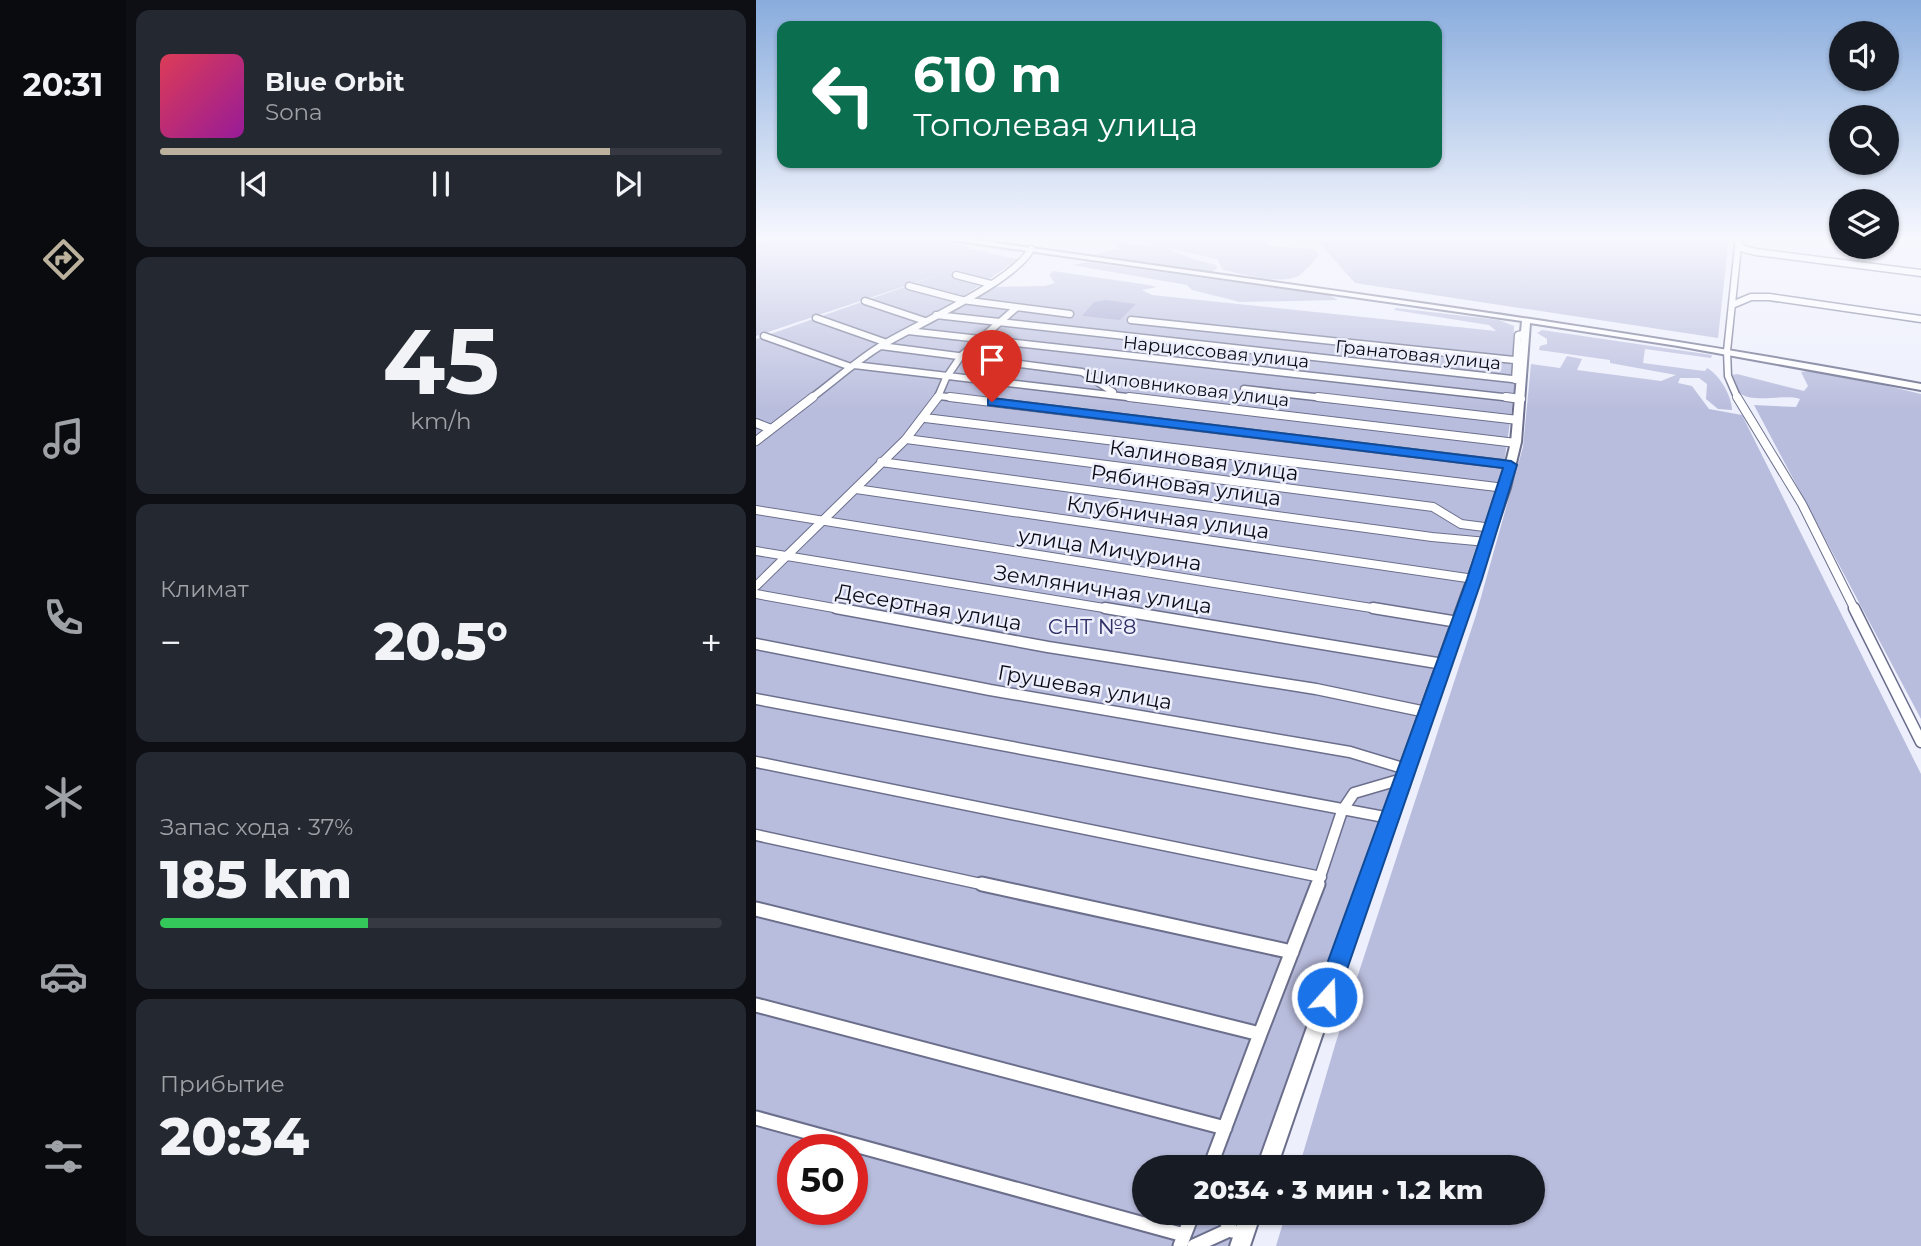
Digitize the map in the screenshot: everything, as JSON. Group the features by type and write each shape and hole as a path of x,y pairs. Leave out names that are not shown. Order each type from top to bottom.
{"main road":[{"path":"1323,295 1524,327 1727,351 1921,387"},
{"path":"1271,1155 1505,488 1516,443 1521,400 1518,380 1524,327"}],"street":[{"path":"944,295 1070,314"},
{"path":"756,441 884,344 971,295"},
{"path":"1733,295 1727,351 1728,376 1734,392 1802,504 1921,742"},
{"path":"1732,305 1751,297 1769,297 1921,319"},
{"path":"865,301 925,321"},
{"path":"756,586 906,439 925,418 939,396 946,376 960,358 977,339 1016,308"},
{"name":"Гранатовая улица","path":"936,315 1518,380"},
{"path":"816,318 884,344 960,358 1082,372 1118,395"},
{"path":"1131,320 1514,360"},
{"path":"1518,380 1514,360 1518,335 1524,327"},
{"name":"Нарциссовая улица","path":"908,331 1521,400"},
{"name":"Шиповниковая улица","path":"764,336 853,366 1516,443"},
{"path":"1244,389 1518,420"},
{"path":"939,396 1511,465"},
{"path":"925,418 1505,488"},
{"path":"756,423 771,429"},
{"name":"Калиновая улица","path":"906,439 1433,507 1460,523 1489,535"},
{"name":"Рябиновая улица","path":"881,462 1432,537 1489,535"},
{"name":"Клубничная улица","path":"856,489 1474,579"},
{"name":"улица Мичурина","path":"756,510 1458,622"},
{"name":"Земляничная улица","path":"756,551 1359,648 1443,664"},
{"name":"Десертная улица","path":"756,594 1048,647 1316,689 1426,712"},
{"name":"Грушевая улица","path":"756,644 990,690 1350,752 1404,774"},
{"path":"756,699 1390,818"},
{"path":"756,762 1321,877"},
{"path":"1215,1155 1321,877 1342,811 1354,793 1404,774"},
{"path":"756,835 1292,953"},
{"path":"756,909 1260,1034"},
{"path":"756,1005 1225,1128"},
{"path":"756,1118 1186,1242 1238,1237"}],"green space":[{"name":"СНТ №8","path":"756,295 878,295 756,336"},
{"name":"СНТ №8","path":"881,295 965,295 943,310 974,295 1153,295 1496,331 1489,325 1394,310 1396,308 1499,320 1514,326 1516,380 1502,478 1466,576 1439,662 1394,778 1261,1155 1132,1155 1132,1225 1237,1225 1229,1246 756,1246 756,339"},
{"path":"1213,295 1329,295 1338,300 1240,302"},
{"path":"1435,295 1723,295 1718,338"},
{"path":"1542,330 1712,355 1711,358 1645,349 1643,363 1705,371 1707,368 1720,380 1730,398 1732,410 1718,409 1706,399 1707,384 1699,378 1680,378 1678,383 1692,386 1709,409 1742,415 1921,774 1921,1246 1276,1246 1282,1225 1545,1225 1545,1155 1303,1155 1336,1042 1476,615 1523,447 1531,364 1560,368 1567,356 1582,359 1577,370 1661,381 1676,375 1610,363 1610,360 1539,350 1540,346 1547,344 1547,339 1537,333"},
{"path":"1813,370 1921,394 1921,719 1754,405 1796,407 1800,399 1748,397 1740,393 1732,375 1804,391 1808,386 1801,372"}],"shaded area":[{"path":"1106,300 1136,304 1120,320 1082,316 1094,302"}],"route":[{"path":"992,402 1511,465 1474,579 1327,997"}]}
